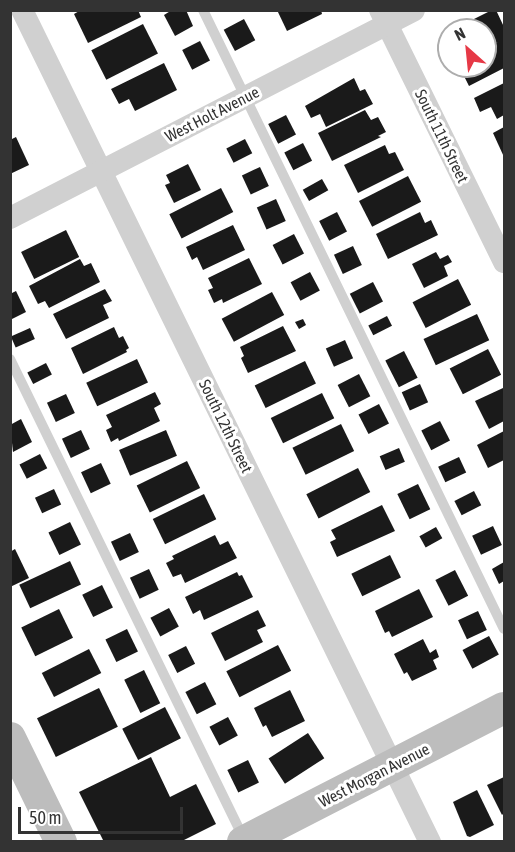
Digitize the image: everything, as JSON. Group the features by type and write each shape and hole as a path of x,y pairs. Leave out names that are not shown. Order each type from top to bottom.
{"street":[{"name":"South 12th Street","path":"22,10 430,842"},
{"name":"West Holt Avenue","path":"10,218 246,97 383,18 414,10"},
{"name":"South 11th Street","path":"383,18 504,262"},
{"name":"West Morgan Avenue","path":"244,841 504,708"},
{"path":"10,738 61,842"}],"lane":[{"path":"203,10 504,629"},
{"path":"10,359 244,841"}],"building":[{"path":"81,10 138,10 141,17 88,43 74,14"},
{"path":"172,10 186,10 193,26 175,36 164,15"},
{"path":"277,10 321,10 322,14 287,31"},
{"path":"496,10 504,27 504,68 497,72 497,18 476,18"},
{"path":"244,19 255,40 235,51 224,30"},
{"path":"143,24 158,53 106,80 91,50"},
{"path":"200,41 210,61 192,70 182,50"},
{"path":"164,63 177,90 135,111 129,99 119,104 111,89"},
{"path":"354,78 360,91 365,89 373,104 326,127 320,114 311,118 305,106"},
{"path":"465,78 485,78 469,86"},
{"path":"504,83 504,115 497,119 491,107 480,112 474,98"},
{"path":"365,110 371,120 378,117 386,132 378,136 381,137 332,161 318,133"},
{"path":"286,115 296,135 278,144 268,124"},
{"path":"504,127 504,157 493,133"},
{"path":"16,137 29,165 10,174 10,140"},
{"path":"245,139 252,153 234,163 226,149"},
{"path":"303,143 312,161 293,170 284,153"},
{"path":"385,145 389,154 395,152 404,170 358,193 344,165"},
{"path":"188,164 201,190 174,203 165,185 170,183 166,175"},
{"path":"260,167 269,186 251,194 242,175"},
{"path":"408,176 421,202 372,227 359,201"},
{"path":"322,179 328,190 309,201 303,190"},
{"path":"221,188 233,212 182,238 169,214"},
{"path":"276,199 286,221 267,229 257,208"},
{"path":"337,212 347,232 329,241 319,221"},
{"path":"420,212 425,223 431,220 438,235 388,259 376,234"},
{"path":"233,225 245,250 203,270 197,257 192,260 186,247"},
{"path":"66,230 79,257 34,279 21,252"},
{"path":"294,234 304,254 283,264 273,245"},
{"path":"353,246 362,265 343,274 334,255"},
{"path":"436,252 440,259 448,255 452,262 444,266 448,276 424,288 412,264"},
{"path":"249,258 262,284 223,303 222,299 214,303 208,290 213,288 208,278"},
{"path":"80,259 84,266 91,263 100,282 49,308 45,301 38,304 29,286"},
{"path":"310,272 320,291 300,301 291,282"},
{"path":"458,279 471,305 426,328 413,302"},
{"path":"373,282 383,302 360,313 350,294"},
{"path":"105,289 112,301 103,305 109,318 66,339 53,314"},
{"path":"16,291 26,312 10,320 10,294"},
{"path":"272,292 284,315 234,342 222,319"},
{"path":"477,314 489,340 436,365 424,339"},
{"path":"387,316 392,326 373,335 368,326"},
{"path":"303,319 306,325 299,329 295,322"},
{"path":"283,326 296,351 248,373 241,358 244,356 240,347"},
{"path":"114,327 119,338 123,336 129,348 127,352 83,374 71,348"},
{"path":"30,328 35,339 16,348 11,337"},
{"path":"345,340 353,358 334,367 326,349"},
{"path":"488,349 501,375 463,394 450,369"},
{"path":"404,351 418,378 399,387 385,361"},
{"path":"137,359 148,383 97,406 86,383"},
{"path":"305,361 316,383 266,408 255,386"},
{"path":"46,363 52,375 33,384 27,373"},
{"path":"359,374 370,396 349,407 338,385"},
{"path":"420,384 428,402 410,410 402,392"},
{"path":"503,388 504,421 489,429 475,401"},
{"path":"155,392 161,404 154,408 160,421 119,441 118,438 111,442 106,430 112,427 106,415"},
{"path":"322,393 334,418 283,443 271,418"},
{"path":"66,394 75,413 56,422 47,403"},
{"path":"379,404 389,424 368,434 359,414"},
{"path":"21,419 32,442 13,452 10,425"},
{"path":"440,421 450,441 431,450 421,431"},
{"path":"341,424 354,451 306,475 292,448"},
{"path":"81,430 90,449 71,458 62,439"},
{"path":"166,430 177,456 130,476 119,450"},
{"path":"504,431 504,460 488,468 477,445"},
{"path":"399,448 405,462 386,470 380,456"},
{"path":"40,454 47,468 27,479 20,464"},
{"path":"459,457 466,472 445,482 438,467"},
{"path":"187,461 200,488 150,513 137,486"},
{"path":"101,463 111,484 91,493 81,472"},
{"path":"358,468 370,492 319,518 306,494"},
{"path":"418,484 430,509 410,519 397,494"},
{"path":"54,489 61,504 42,513 35,498"},
{"path":"474,491 481,505 462,515 454,501"},
{"path":"204,494 216,519 165,544 153,519"},
{"path":"382,505 395,531 337,557 330,542 336,539 331,530"},
{"path":"70,522 81,544 59,555 48,533"},
{"path":"493,526 502,545 481,555 472,536"},
{"path":"436,527 442,538 426,548 419,536"},
{"path":"130,533 139,552 120,561 111,542"},
{"path":"215,535 220,545 228,541 237,558 185,583 181,574 173,577 166,563 174,559 172,556"},
{"path":"15,549 29,578 10,587 10,552"},
{"path":"390,555 401,577 362,596 351,574"},
{"path":"70,561 81,585 30,608 19,585"},
{"path":"504,562 504,581 499,584 492,569"},
{"path":"149,569 159,590 140,599 130,578"},
{"path":"455,570 468,596 449,606 435,580"},
{"path":"237,572 239,576 242,575 253,597 204,620 200,610 193,614 185,597"},
{"path":"102,585 113,607 93,617 82,595"},
{"path":"419,589 433,617 392,637 389,631 385,633 375,611"},
{"path":"169,608 179,627 160,636 150,618"},
{"path":"59,609 73,638 35,656 21,627"},
{"path":"258,610 266,626 257,630 263,642 225,661 211,633"},
{"path":"478,611 487,630 467,639 458,620"},
{"path":"127,629 138,651 116,662 105,640"},
{"path":"489,636 499,655 472,669 463,650"},
{"path":"423,639 430,653 436,649 439,657 433,660 437,669 412,681 407,672 404,674 394,654"},
{"path":"278,645 291,671 239,697 226,671"},
{"path":"186,646 195,664 177,673 168,655"},
{"path":"89,649 101,673 54,697 42,673"},
{"path":"144,670 160,703 140,713 124,680"},
{"path":"205,682 216,704 197,714 185,692"},
{"path":"99,688 118,727 56,757 37,718"},
{"path":"290,690 305,721 272,737 266,725 263,727 254,708"},
{"path":"165,707 181,738 138,760 122,729"},
{"path":"228,717 238,736 219,745 209,727"},
{"path":"308,733 324,758 285,784 269,759"},
{"path":"151,757 170,797 196,784 216,824 180,842 104,842 79,792"},
{"path":"248,760 259,782 238,793 227,770"},
{"path":"504,777 504,813 502,815 487,785"},
{"path":"477,790 494,825 470,837 467,836 453,802"}]}
